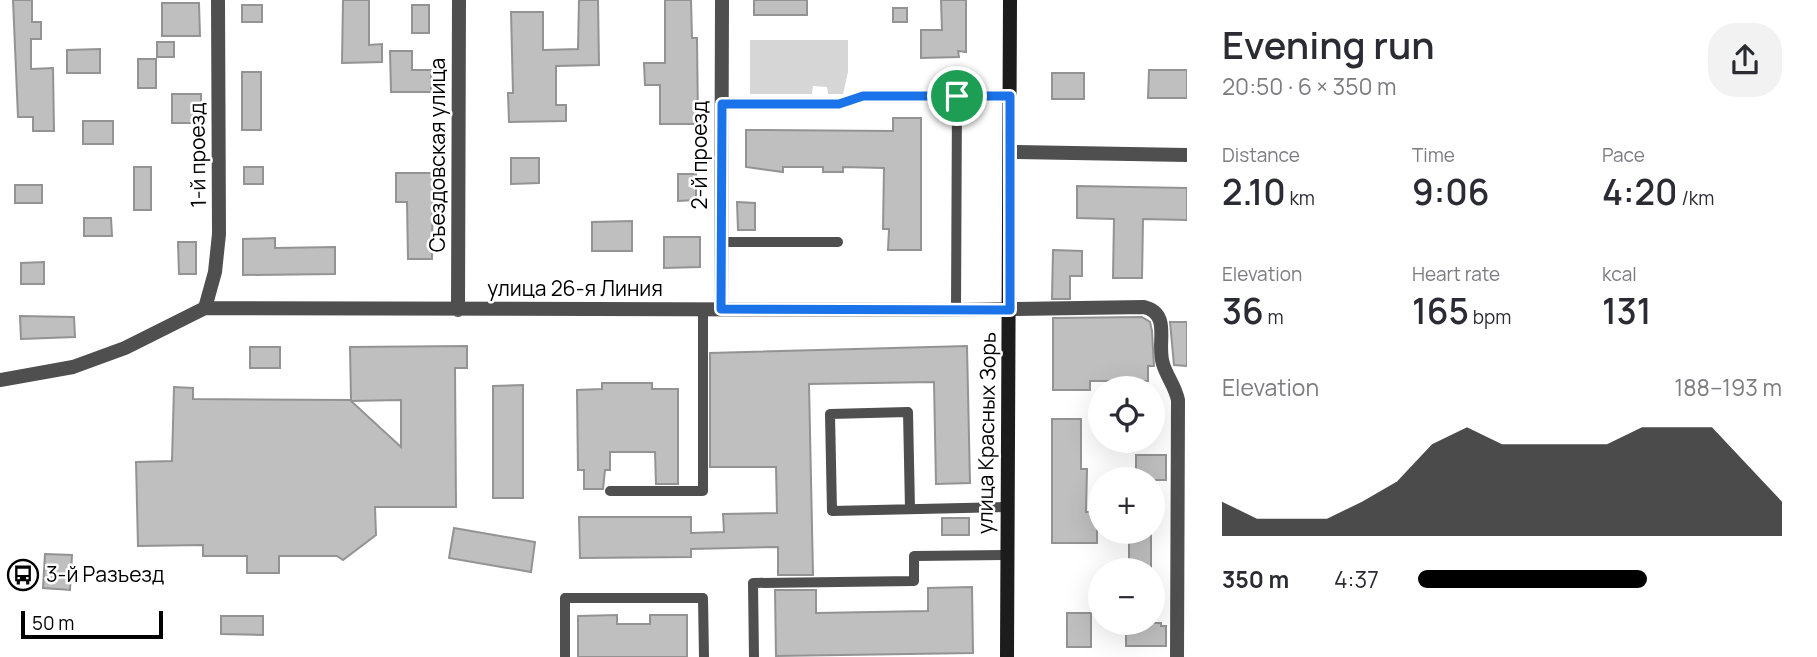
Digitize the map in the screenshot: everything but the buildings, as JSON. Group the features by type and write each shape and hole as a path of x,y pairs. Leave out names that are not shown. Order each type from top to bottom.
{"street":[{"name":"1-й проезд","path":"205,308 215,272 219,234 218,0"},
{"name":"Съездовская улица","path":"458,310 459,0"},
{"name":"2-й проезд","path":"721,309 722,0"},
{"name":"улица Красных Зорь","path":"1007,657 1010,0"},
{"path":"1010,152 1187,155"},
{"name":"улица 26-я Линия","path":"0,380 73,367 125,348 205,308 1010,310 1144,307 1154,310 1160,318 1162,364 1175,385 1178,400 1177,657"}],"lane":[{"path":"722,104 839,104 863,96 1010,96"},
{"path":"956,310 957,96"},
{"path":"721,242 838,242"},
{"path":"610,491 703,491 703,309"},
{"path":"910,509 908,412 830,414 832,511 1006,507"},
{"path":"754,657 753,583 914,581 914,556 1006,555"},
{"path":"565,657 565,598 703,598 704,657"}],"shaded area":[{"path":"750,40 848,40 848,72 843,94 828,94 827,87 813,86 812,94 750,94"}],"place":[{"name":"3-й Разъезд","path":"23,575"}],"route":[{"path":"863,96 957,96 1010,96 1010,310 721,309 722,104 839,104 863,96"}]}
